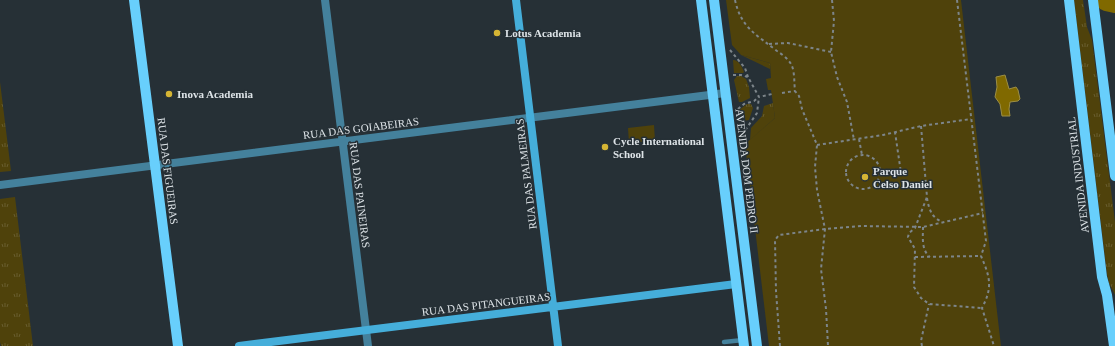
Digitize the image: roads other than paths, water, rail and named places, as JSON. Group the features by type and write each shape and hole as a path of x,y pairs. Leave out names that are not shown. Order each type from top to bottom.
{"main road":[{"name":"RUA DAS FIGUEIRAS","path":"134,0 178,346"},
{"path":"701,0 743,343"},
{"name":"AVENIDA DOM PEDRO II","path":"714,0 757,346"},
{"name":"AVENIDA INDUSTRIAL","path":"1069,0 1101,270 1107,295 1114,346"},
{"path":"1093,0 1115,176"}],"street":[{"name":"RUA DAS PAINEIRAS","path":"325,0 368,346"},
{"name":"RUA DAS PALMEIRAS","path":"516,0 558,346"},
{"name":"RUA DAS GOIABEIRAS","path":"0,185 725,93"},
{"name":"RUA DAS PITANGUEIRAS","path":"240,346 736,284"}],"lane":[{"path":"724,342 743,343"}],"waterway":[{"path":"1106,1 1115,3"}],"place":[{"name":"Lotus Academia","path":"497,33"},
{"name":"Inova Academia","path":"169,94"},
{"name":"Cycle International School","path":"605,147"},
{"name":"Parque Celso Daniel","path":"865,177"}]}
